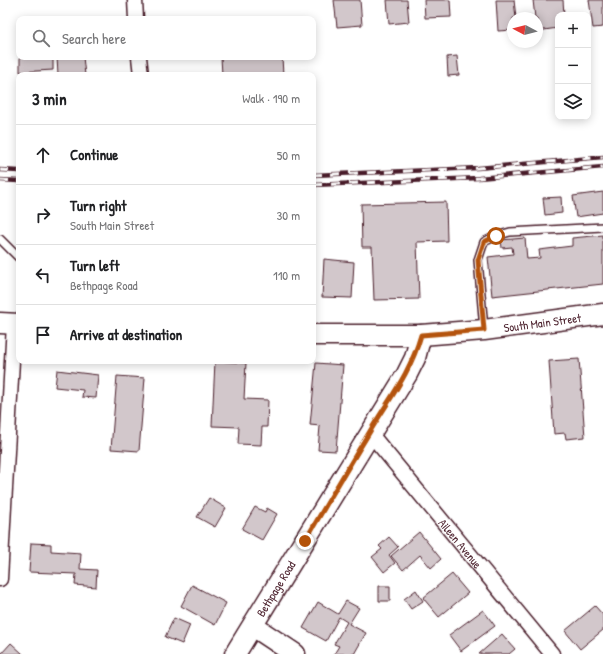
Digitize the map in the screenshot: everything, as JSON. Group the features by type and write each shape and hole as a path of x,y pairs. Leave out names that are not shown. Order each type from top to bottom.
{"main road":[{"name":"South Main Street","path":"316,335 421,335 484,330 603,314"},
{"name":"Bethpage Road","path":"235,654 369,432 406,374 415,358 421,335"},
{"path":"253,626 295,654"}],"street":[{"path":"135,0 136,16"},
{"path":"139,60 141,72"},
{"path":"0,579 11,324"},
{"name":"Aileen Avenue","path":"369,432 552,654"}],"lane":[{"path":"484,330 478,260 484,242 510,232 603,227"},
{"path":"0,239 16,255"}],"building":[{"path":"334,0 360,0 362,25 337,27"},
{"path":"387,0 407,0 409,22 389,24"},
{"path":"424,0 450,0 451,17 425,18"},
{"path":"496,0 514,0 515,12 507,12 507,30 498,31"},
{"path":"533,0 563,0 564,12 555,12 555,28 543,30 543,12 534,12"},
{"path":"589,0 603,0 603,27 593,28"},
{"path":"457,56 459,75 448,76 447,57"},
{"path":"20,60 53,60 53,70 20,72"},
{"path":"57,60 83,60 85,72 58,72"},
{"path":"221,60 282,60 283,72 222,72"},
{"path":"603,192 603,213 576,217 573,196"},
{"path":"561,197 562,213 545,215 543,198"},
{"path":"446,202 447,241 417,242 419,299 374,300 372,247 362,247 361,204"},
{"path":"603,235 603,284 492,296 488,257 513,254 512,247 502,248 501,240 525,238 527,259 540,258 539,250 572,246 572,238"},
{"path":"324,259 354,262 352,298 322,297"},
{"path":"579,359 585,437 566,439 565,433 554,434 549,361"},
{"path":"316,363 343,365 336,451 318,450 320,426 310,425"},
{"path":"215,364 246,364 244,399 268,400 267,427 262,427 261,445 238,444 239,427 212,426"},
{"path":"57,370 98,375 96,398 82,397 83,390 55,387"},
{"path":"117,376 145,378 139,451 111,449"},
{"path":"209,498 226,508 215,527 197,517"},
{"path":"255,507 265,512 267,508 277,514 262,540 242,529"},
{"path":"419,532 441,559 431,568 420,555 403,570 391,556"},
{"path":"389,537 398,547 389,555 395,563 384,572 372,557 382,549 379,546"},
{"path":"31,543 51,544 51,551 81,553 80,569 97,570 96,587 75,585 76,574 29,572"},
{"path":"452,574 468,593 439,617 423,598"},
{"path":"192,585 226,603 215,625 181,606"},
{"path":"379,586 390,586 390,601 379,601"},
{"path":"416,590 423,601 411,609 404,599"},
{"path":"346,601 359,608 349,624 366,633 354,654 334,654 339,646 334,644 347,622 339,617 326,641 303,628 318,602 338,614"},
{"path":"595,606 603,615 603,630 580,649 565,631"},
{"path":"483,610 495,626 461,651 449,635"},
{"path":"174,618 190,625 182,644 165,637"},
{"path":"502,634 515,649 509,654 479,654"},
{"path":"11,643 23,654 1,654"}],"railway":[{"path":"316,175 478,168 603,157"},
{"path":"316,185 479,178 603,167"},
{"path":"0,170 16,171"},
{"path":"0,180 16,181"}],"route":[{"path":"305,541 369,432 406,374 415,358 421,335 484,330 478,260 479,252 484,242 496,236"}]}
